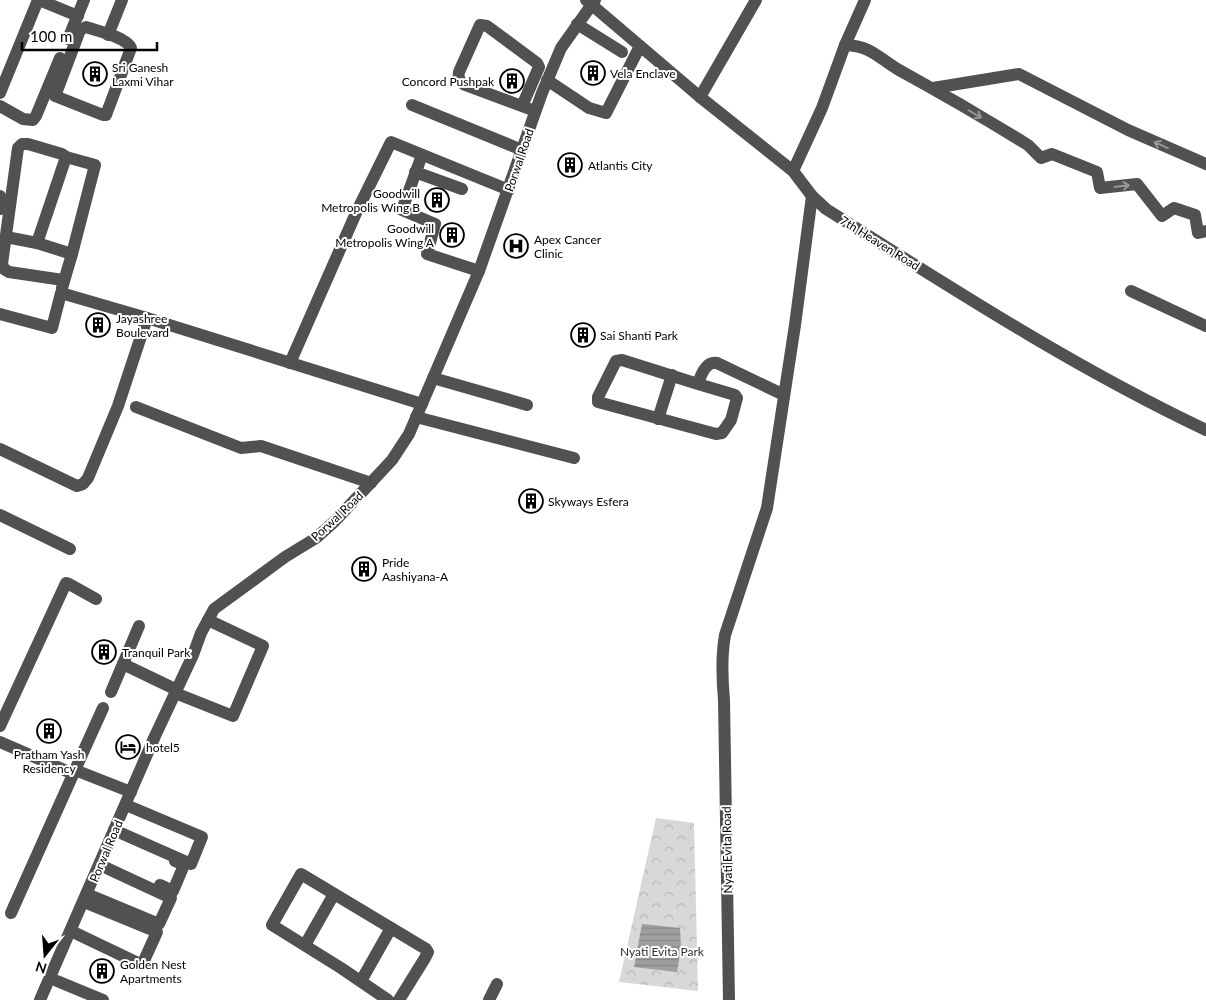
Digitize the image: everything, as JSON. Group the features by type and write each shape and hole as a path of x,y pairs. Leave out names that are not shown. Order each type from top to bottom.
{"street":[{"path":"0,93 39,0 78,16"},
{"path":"0,106 23,119 33,120 84,0"},
{"path":"108,35 122,0"},
{"path":"700,97 756,0"},
{"path":"793,171 822,108 845,44 865,0"},
{"name":"7th Heaven Road","path":"591,1 700,97 793,171 812,196 826,210 1012,326 1117,386 1206,430"},
{"name":"Porwal Road","path":"40,1000 193,655 201,633 214,609 285,557 316,538 335,521 392,460 408,434 479,271 536,111 561,48 591,1"},
{"path":"577,24 622,52"},
{"path":"522,106 538,67 537,63 487,26 480,25 459,72 460,82 522,106 536,111"},
{"path":"86,27 108,35 126,42 131,48 106,115 103,116 55,96 80,30 86,27"},
{"path":"845,44 858,45 868,49 1028,145 1040,158 1052,154 1097,172 1100,188 1137,184 1162,216 1174,208 1195,215 1198,233 1206,231"},
{"path":"548,80 589,108 606,113 640,46"},
{"path":"933,88 1019,74 1128,130 1206,164"},
{"path":"412,105 522,150"},
{"path":"290,363 356,213 391,142 508,190"},
{"path":"0,314 52,328 62,287 95,165 28,144 22,144 18,148 2,264 9,272 62,287 148,318 422,404"},
{"path":"422,155 402,210 435,224 426,253 479,271"},
{"path":"37,243 66,157"},
{"path":"415,172 462,189"},
{"path":"0,196 2,201 0,209"},
{"name":"Nyati Evita Road","path":"729,1000 724,700 721,673 725,635 766,508 812,196"},
{"path":"6,237 37,243 72,254"},
{"path":"1131,291 1206,325"},
{"path":"0,449 76,486 83,484 88,478 118,406 148,318"},
{"path":"622,360 698,384 735,395 737,398 731,420 722,433 716,434 598,402 598,397 616,361 622,360"},
{"path":"698,384 708,364 712,362 784,395"},
{"path":"658,419 672,375"},
{"path":"434,378 527,405"},
{"path":"136,407 241,448 261,446 371,483"},
{"path":"416,417 574,458"},
{"path":"0,515 70,549"},
{"path":"0,726 66,583 96,598"},
{"path":"123,664 176,692 233,716 263,646 208,620"},
{"path":"111,692 139,626"},
{"path":"11,912 103,708"},
{"path":"0,742 69,772 75,770 131,792"},
{"path":"114,832 191,864 202,838 126,805"},
{"path":"101,862 173,891 184,865 114,832"},
{"path":"85,898 159,924 171,898 101,862"},
{"path":"388,1000 272,925 300,874 426,948 428,952 400,1000"},
{"path":"305,945 334,894"},
{"path":"71,931 142,965 157,932 85,898"},
{"path":"360,981 391,928"},
{"path":"57,982 77,996 103,1000"},
{"path":"489,1000 497,984"}],"green space":[{"name":"Nyati Evita Park","path":"656,818 694,823 698,991 619,982"}],"shaded area":[{"path":"642,924 680,928 681,949 677,972 634,967"}],"place":[{"name":"Vela Enclave","path":"593,73"},
{"name":"Sri Ganesh Laxmi Vihar","path":"95,74"},
{"name":"Concord Pushpak","path":"512,81"},
{"name":"Atlantis City","path":"570,165"},
{"name":"Goodwill Metropolis Wing B","path":"437,200"},
{"name":"Goodwill Metropolis Wing A","path":"452,235"},
{"name":"Apex Cancer Clinic","path":"516,246"},
{"name":"Jayashree Boulevard","path":"98,325"},
{"name":"Sai Shanti Park","path":"583,335"},
{"name":"Skyways Esfera","path":"531,501"},
{"name":"Pride Aashiyana-A","path":"364,569"},
{"name":"Tranquil Park","path":"104,652"},
{"name":"Pratham Yash Residency","path":"49,731"},
{"name":"hotel5","path":"128,747"},
{"name":"Golden Nest Apartments","path":"102,971"}]}
